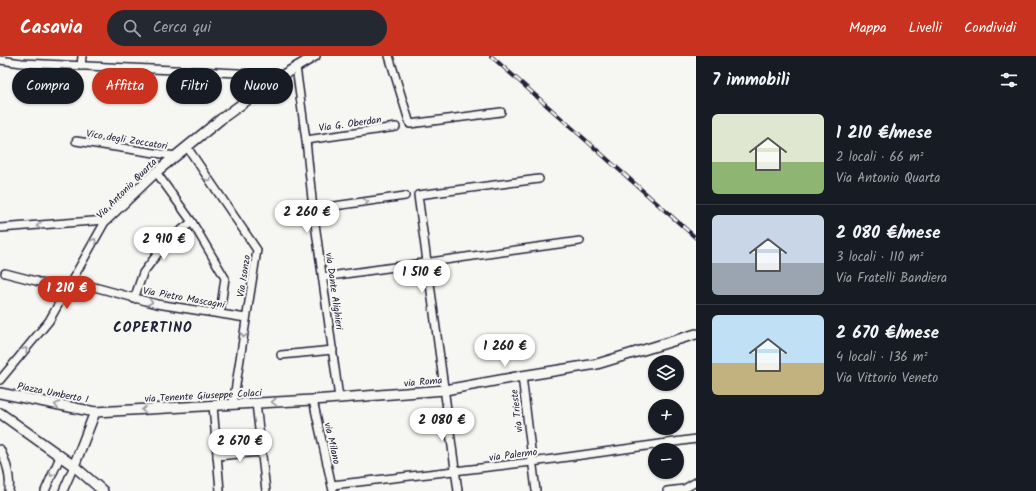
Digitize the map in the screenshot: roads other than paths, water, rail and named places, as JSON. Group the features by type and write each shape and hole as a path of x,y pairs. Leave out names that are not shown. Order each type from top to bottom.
{"street":[{"path":"81,66 82,56"},
{"name":"Via Antonio Quarta","path":"293,69 315,56"},
{"path":"388,56 410,124 501,112"},
{"path":"0,60 22,63 230,73"},
{"name":"via Dante Alighieri","path":"296,67 306,140 313,209 340,398"},
{"name":"Via Antonio Quarta","path":"0,380 49,321 106,220 156,172 242,104"},
{"name":"Via G. Oberdan","path":"306,140 396,126"},
{"name":"Vico degli Zoccatori","path":"76,141 175,156"},
{"name":"Via Isonzo","path":"187,147 257,250 233,404"},
{"path":"156,172 192,222 225,278 220,313"},
{"path":"458,491 418,195 539,179"},
{"path":"313,209 405,196"},
{"path":"0,228 106,220"},
{"path":"134,298 143,273 168,240 192,222"},
{"path":"323,277 580,241"},
{"path":"5,273 36,281 66,292"},
{"name":"Via Pietro Mascagni","path":"72,281 157,304 246,318"},
{"name":"via Roma","path":"313,400 445,390 597,364 696,334"},
{"path":"281,355 333,350"},
{"name":"via Trieste","path":"522,376 536,491"},
{"name":"Piazza Umberto I","path":"0,393 96,412 74,466"},
{"name":"via Tenente Giuseppe Colaci","path":"96,412 313,400"},
{"name":"via Milano","path":"313,400 332,488"},
{"path":"256,403 266,491"},
{"path":"213,405 220,491"},
{"path":"0,413 74,466 103,491"},
{"name":"via Palermo","path":"332,488 455,470 532,462 696,439"},
{"path":"0,449 8,465 10,484 9,491"},
{"path":"217,456 262,452"},
{"path":"45,491 60,457"},
{"path":"63,491 74,466"},
{"path":"667,491 684,489 696,482"}],"railway":[{"path":"491,56 696,238"}],"district":[{"name":"COPERTINO","path":"153,327"}]}
